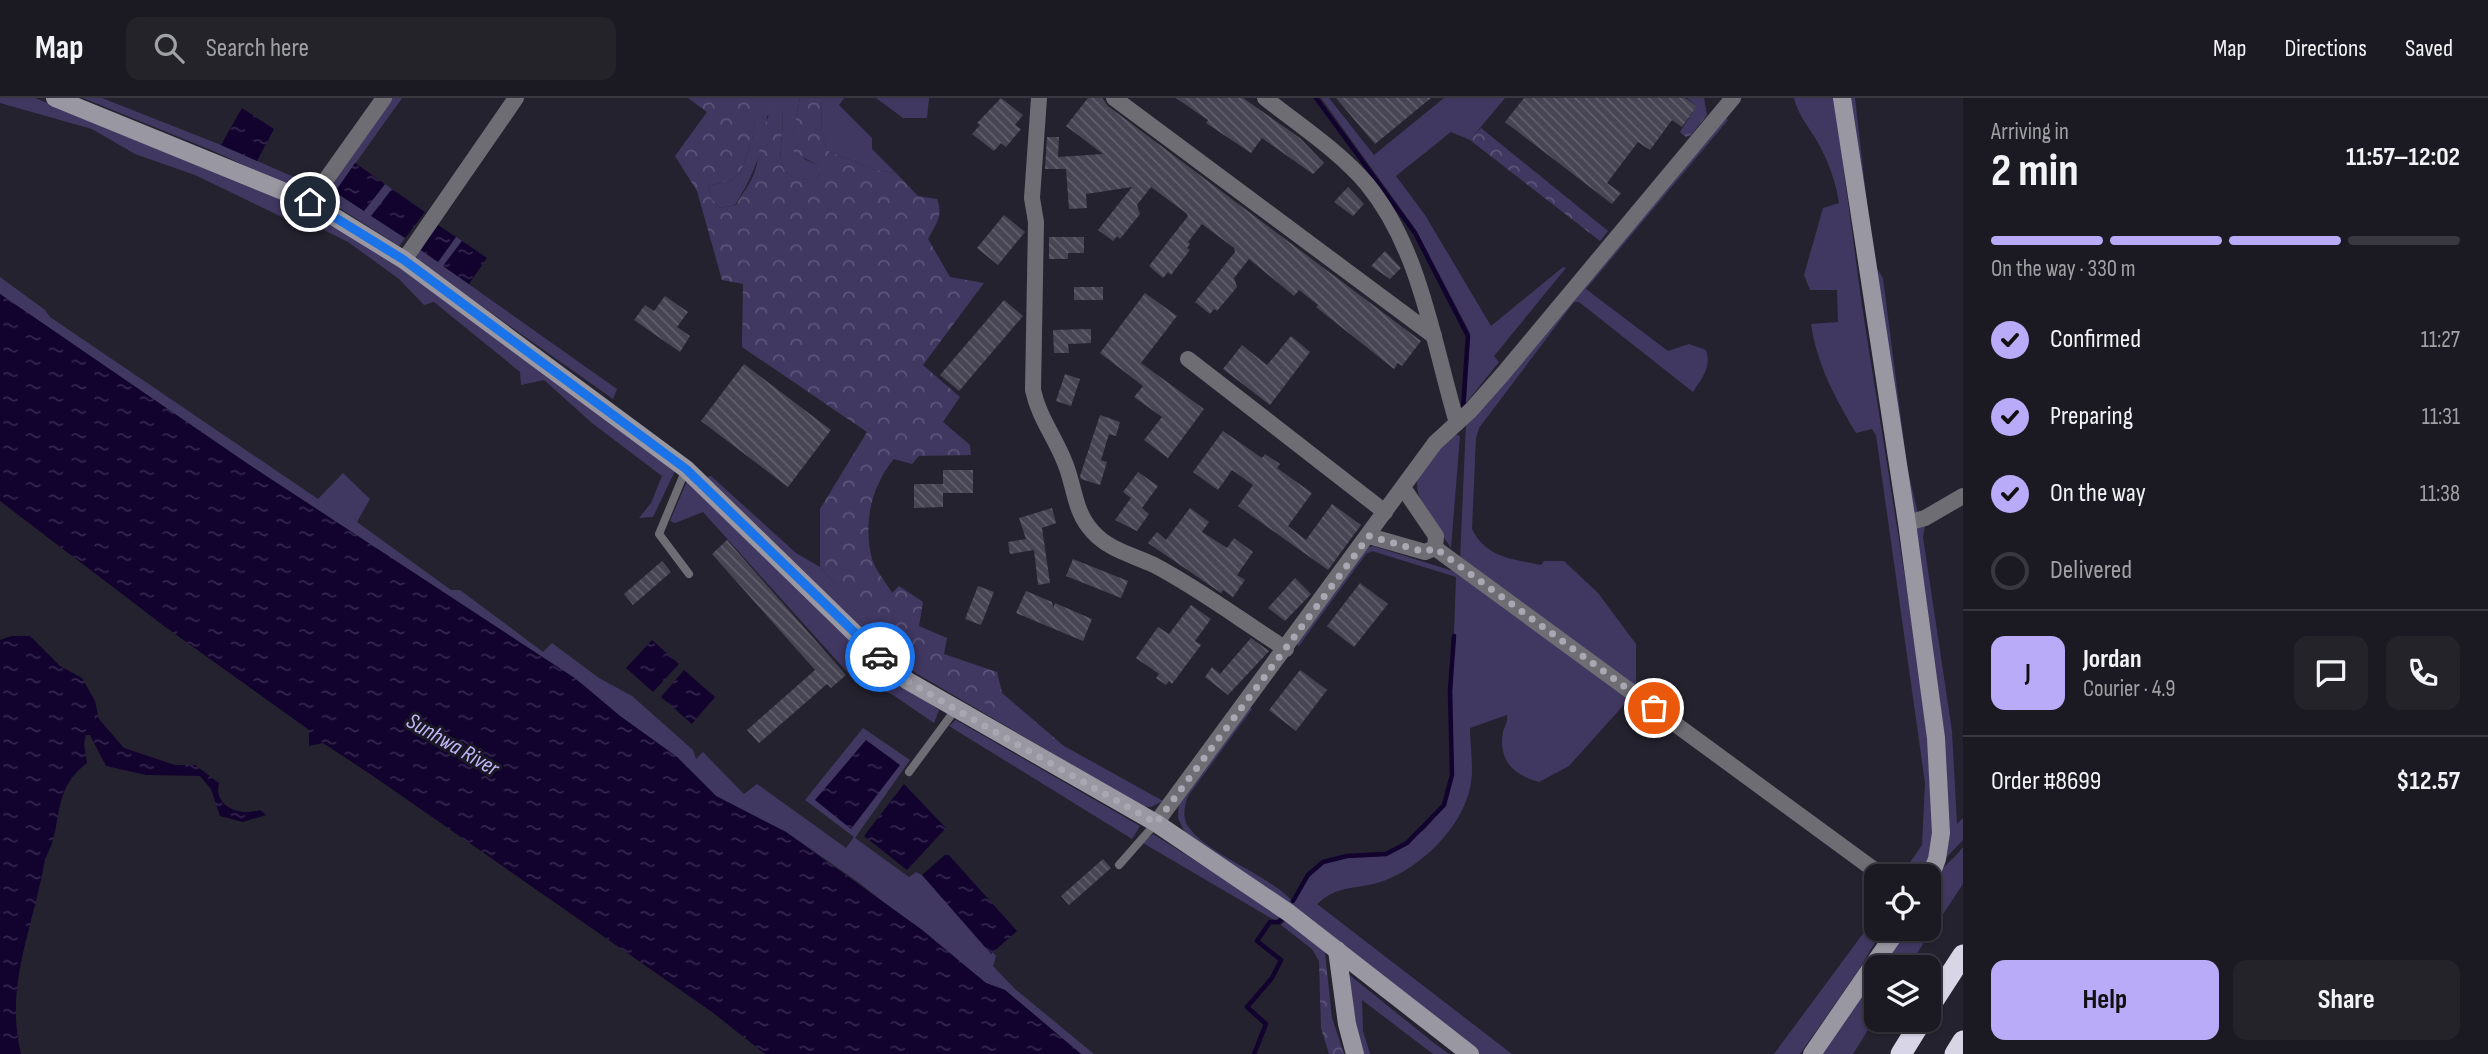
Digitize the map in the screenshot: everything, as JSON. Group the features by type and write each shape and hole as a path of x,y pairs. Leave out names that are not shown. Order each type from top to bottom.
{"highway":[{"path":"1941,989 1963,955"},
{"path":"1901,1054 1915,1032"},
{"path":"1955,1054 1963,1041"}],"street":[{"path":"55,98 310,202 404,260 686,469 881,659 908,681 1156,823 1337,950 1470,1054"},
{"path":"310,202 384,98"},
{"path":"404,260 516,98"},
{"path":"1039,98 1032,198 1036,222 1033,390 1038,411 1067,467 1082,518 1095,534 1121,553 1152,565 1185,583 1286,649"},
{"path":"1114,98 1434,336"},
{"path":"1265,98 1347,164 1367,184 1384,209 1406,254 1434,336 1457,423"},
{"path":"1842,98 1907,523 1938,762 1940,847 1934,864"},
{"path":"1156,823 1404,489 1435,443 1502,375 1726,100"},
{"path":"1188,359 1385,512"},
{"path":"1404,489 1436,536 1435,548"},
{"path":"1907,523 1925,518 1963,496"},
{"path":"1369,536 1425,552 1435,548"},
{"path":"1435,548 1867,864"},
{"path":"1812,1054 1890,941"},
{"path":"1337,950 1347,1024 1355,1054"}],"lane":[{"path":"686,469 659,534 690,573"},
{"path":"909,772 955,709"},
{"path":"1119,865 1156,823"}],"green space":[{"path":"0,98 35,98 321,214 401,264 675,471 653,517 639,518 651,503 662,476 592,423 544,380 521,385 520,372 434,302 424,305 399,279 348,242 318,227 288,220 195,175 135,154 92,129 0,103"},
{"path":"83,98 102,98 221,145 312,185 309,190 301,191 211,150"},
{"path":"390,98 402,98 335,192 364,211 385,184 392,189 372,216 405,238 399,246 322,197"},
{"path":"688,98 756,98 754,132 741,172 732,180 708,186 711,198 720,208 736,205 751,180 766,121 774,108 782,112 783,168 789,175 799,179 815,180 820,174 818,165 794,153 793,134 800,98 821,98 822,136 828,151 875,170 896,173 918,196 937,199 939,215 928,239 950,277 984,283 923,365 960,397 943,422 970,445 971,455 919,456 912,464 894,459 880,481 871,506 868,532 872,559 892,593 899,586 923,602 919,626 947,638 944,654 997,672 1002,693 1065,747 964,692 907,654 872,623 820,567 820,509 867,432 742,347 743,284 722,280 697,191 675,156 707,112"},
{"path":"755,98 800,98 793,134 804,159 818,165 820,174 815,180 789,175 783,168 781,159 782,112 767,116 757,162 747,184 735,205 720,208 711,198 708,186 732,180 741,172 754,132"},
{"path":"821,98 844,98 839,105 872,138 872,149 896,173 875,170 828,151 822,136"},
{"path":"876,98 929,98 927,118 903,118"},
{"path":"1321,98 1329,98 1374,155 1444,98 1505,98 1470,140 1451,132 1396,176 1425,215 1491,326 1563,267 1566,268 1494,356 1499,362 1466,403 1470,333 1416,230"},
{"path":"1687,98 1704,98 1707,115 1691,135 1686,137 1680,132 1697,106"},
{"path":"1794,98 1834,98 1862,306 1928,723 1934,828 1926,864 1909,864 1922,845 1925,783 1876,435 1872,429 1856,433 1828,380 1814,339 1811,324 1838,322 1837,290 1810,290 1804,275 1823,208 1839,203 1828,163"},
{"path":"1849,98 1855,98 1874,264 1883,278 1907,466 1919,518 1912,515 1903,473"},
{"path":"1723,116 1728,120 1586,289 1668,351 1689,344 1706,350 1707,367 1693,392 1579,302 1574,302 1479,428 1476,438 1472,529 1478,539 1493,552 1511,559 1541,565 1544,561 1564,561 1598,593 1636,644 1636,691 1460,560 1466,423"},
{"path":"1481,128 1608,231 1600,241 1470,140"},
{"path":"456,237 462,241 443,266 617,389 613,399 418,261 415,253 418,248 438,262"},
{"path":"0,277 45,310 50,317 318,499 343,473 370,499 357,522 451,590 460,590 543,652 552,643 599,678 632,696 693,750 696,759 703,752 744,794 757,784 846,848 854,837 805,800 863,728 910,760 855,838 909,877 916,872 922,875 996,956 993,966 1015,989 1094,1054 1081,1054 1005,990 986,983 858,882 786,832 716,796 677,757 620,716 576,679 248,464 0,294"},
{"path":"1455,434 1460,436 1451,548 1428,514 1417,488 1418,476 1424,464"},
{"path":"711,476 796,553 820,567 879,631 908,655 947,681 1163,801 1151,807 1142,806 914,672 880,647 707,477"},
{"path":"687,481 869,660 939,710 934,723 893,695 848,673 703,512 675,523 670,521"},
{"path":"1925,526 1923,537 1952,731 1957,824 1963,818 1963,840 1945,859 1914,527"},
{"path":"1373,546 1456,572 1629,699 1569,766 1539,782 1515,771 1506,759 1502,742 1507,715 1470,728 1471,785 1464,806 1448,833 1425,856 1399,874 1376,883 1334,893 1317,904 1512,1054 1478,1054 1187,837 1178,818 1179,800 1248,706 1252,709 1188,796 1185,821 1211,848 1269,883 1293,902 1309,875 1323,863 1347,857 1386,855 1424,830 1445,806 1453,775 1452,691 1456,577 1372,551 1366,554 1298,647 1297,640 1366,548"},
{"path":"956,720 1140,826 1132,839 949,726"},
{"path":"1153,834 1281,915 1276,921 1143,843"},
{"path":"1963,847 1963,884 1941,917 1941,870"},
{"path":"1287,919 1316,940 1325,953 1332,1018 1344,1054 1329,1054 1321,1028 1319,961 1312,949 1281,925"},
{"path":"1864,932 1864,941 1876,941 1800,1054 1774,1054"},
{"path":"1897,941 1925,941 1916,955 1888,955"},
{"path":"1347,973 1449,1054 1433,1054 1362,1000 1363,1031 1370,1054 1361,1054"},
{"path":"1864,991 1864,1032 1867,1032 1853,1054 1822,1054"}],"water":[{"path":"242,108 274,129 257,161 221,145"},
{"path":"355,163 385,184 364,211 335,192"},
{"path":"392,189 425,212 405,238 371,216"},
{"path":"435,223 456,237 438,262 418,248"},
{"path":"462,241 487,258 469,284 443,266"},
{"name":"Sunhwa River","path":"0,294 248,464 576,679 620,716 677,757 716,796 786,832 921,929 986,983 1005,990 1081,1054 765,1054 712,1012 376,778 323,743 309,746 309,730 164,626 0,501"},
{"path":"11,636 30,636 60,666 82,678 95,701 99,719 124,748 175,765 195,765 219,783 220,799 230,808 245,812 260,810 266,815 243,822 220,816 211,789 200,776 146,775 106,766 90,735 86,735 84,744 87,763 75,774 62,797 22,956 16,1004 21,1054 0,1054 0,640"},
{"path":"652,640 679,664 653,692 626,668"},
{"path":"684,670 715,697 692,724 661,697"},
{"path":"866,740 900,765 851,829 815,800"},
{"path":"904,784 946,828 907,870 864,836"},
{"path":"947,853 1017,931 991,954 922,875"}],"building":[{"path":"1001,98 1023,115 1015,125 1021,129 1006,147 1001,143 994,151 972,134 980,125 977,123"},
{"path":"1088,98 1102,98 1108,106 1421,341 1402,366 1398,363 1394,369 1316,307 1318,305 1299,290 1294,296 1249,259 1234,278 1237,287 1217,311 1214,309 1210,314 1195,302 1235,252 1234,248 1202,224 1188,242 1190,244 1187,248 1190,250 1171,275 1168,272 1163,278 1149,266 1188,216 1151,187 1137,205 1140,214 1120,239 1117,236 1113,241 1098,230 1132,187 1086,194 1087,208 1069,209 1066,169 1045,169 1047,137 1059,137 1058,157 1103,154 1066,126"},
{"path":"1176,98 1243,98 1300,138 1324,163 1313,174 1262,138 1251,153 1206,123 1208,120"},
{"path":"1336,98 1431,98 1375,144"},
{"path":"1524,98 1685,98 1697,106 1682,127 1672,120 1650,150 1638,142 1607,183 1621,193 1612,204 1505,122"},
{"path":"1348,187 1364,204 1353,216 1334,202"},
{"path":"1004,215 1025,232 998,265 977,248"},
{"path":"1049,237 1084,237 1084,253 1068,253 1068,259 1049,259"},
{"path":"1385,251 1401,268 1390,279 1371,266"},
{"path":"1074,287 1103,287 1103,300 1074,300"},
{"path":"1145,293 1177,316 1141,363 1204,409 1168,458 1144,440 1162,417 1134,397 1143,386 1100,353"},
{"path":"665,296 688,312 677,327 690,336 680,352 634,320 645,305 654,311"},
{"path":"1004,300 1023,316 959,391 940,375"},
{"path":"1091,329 1091,343 1068,344 1069,353 1054,353 1053,330"},
{"path":"1291,336 1310,352 1270,405 1223,369 1242,345 1267,365"},
{"path":"744,364 831,430 788,487 701,421"},
{"path":"1065,374 1080,379 1071,406 1056,401"},
{"path":"1100,415 1120,422 1116,436 1109,434 1101,460 1107,462 1100,485 1081,479 1080,476"},
{"path":"1223,431 1262,458 1265,454 1280,464 1277,468 1312,493 1288,526 1306,540 1332,504 1361,525 1328,570 1238,506 1253,485 1232,470 1218,490 1193,472"},
{"path":"943,470 973,470 973,493 943,493 943,507 914,508 914,484 943,484"},
{"path":"1138,472 1158,486 1142,508 1149,514 1137,531 1115,520 1131,498 1123,492"},
{"path":"1052,508 1056,523 1042,528 1050,583 1038,585 1034,550 1010,554 1008,542 1026,539 1019,518"},
{"path":"1190,508 1209,522 1202,532 1227,548 1234,538 1253,552 1237,575 1245,580 1233,597 1223,590 1221,593 1148,543 1157,532 1166,540"},
{"path":"727,540 846,675 831,688 827,684 759,743 747,730 815,670 712,554"},
{"path":"1073,559 1128,581 1121,598 1066,576"},
{"path":"662,561 671,572 633,605 624,594"},
{"path":"1295,578 1311,594 1285,621 1268,608"},
{"path":"1360,583 1388,604 1354,647 1327,626"},
{"path":"978,586 994,592 981,625 965,619"},
{"path":"1026,591 1052,602 1053,608 1055,603 1092,619 1083,641 1016,613"},
{"path":"1191,605 1211,619 1195,641 1201,645 1172,684 1169,681 1166,685 1156,678 1159,674 1136,658 1158,627 1169,634"},
{"path":"1251,638 1269,651 1228,695 1205,677 1212,667 1220,674"},
{"path":"1300,670 1327,690 1296,731 1269,710"},
{"path":"1103,859 1111,868 1069,905 1061,896"}],"waterway":[{"path":"1316,98 1415,233 1468,336 1463,408"},
{"path":"1293,901 1308,875 1323,862 1347,856 1386,854 1407,843 1444,805 1452,775 1450,691 1454,636"},
{"path":"1254,1054 1266,1024 1247,1007 1272,978 1281,960 1257,941 1270,922 1279,922 1284,917"}],"way so far":[{"path":"880,657 908,681 1088,787 1156,823 1369,536 1425,552 1435,548 1654,708"}],"route":[{"path":"310,202 404,260 686,469 880,657"}]}
